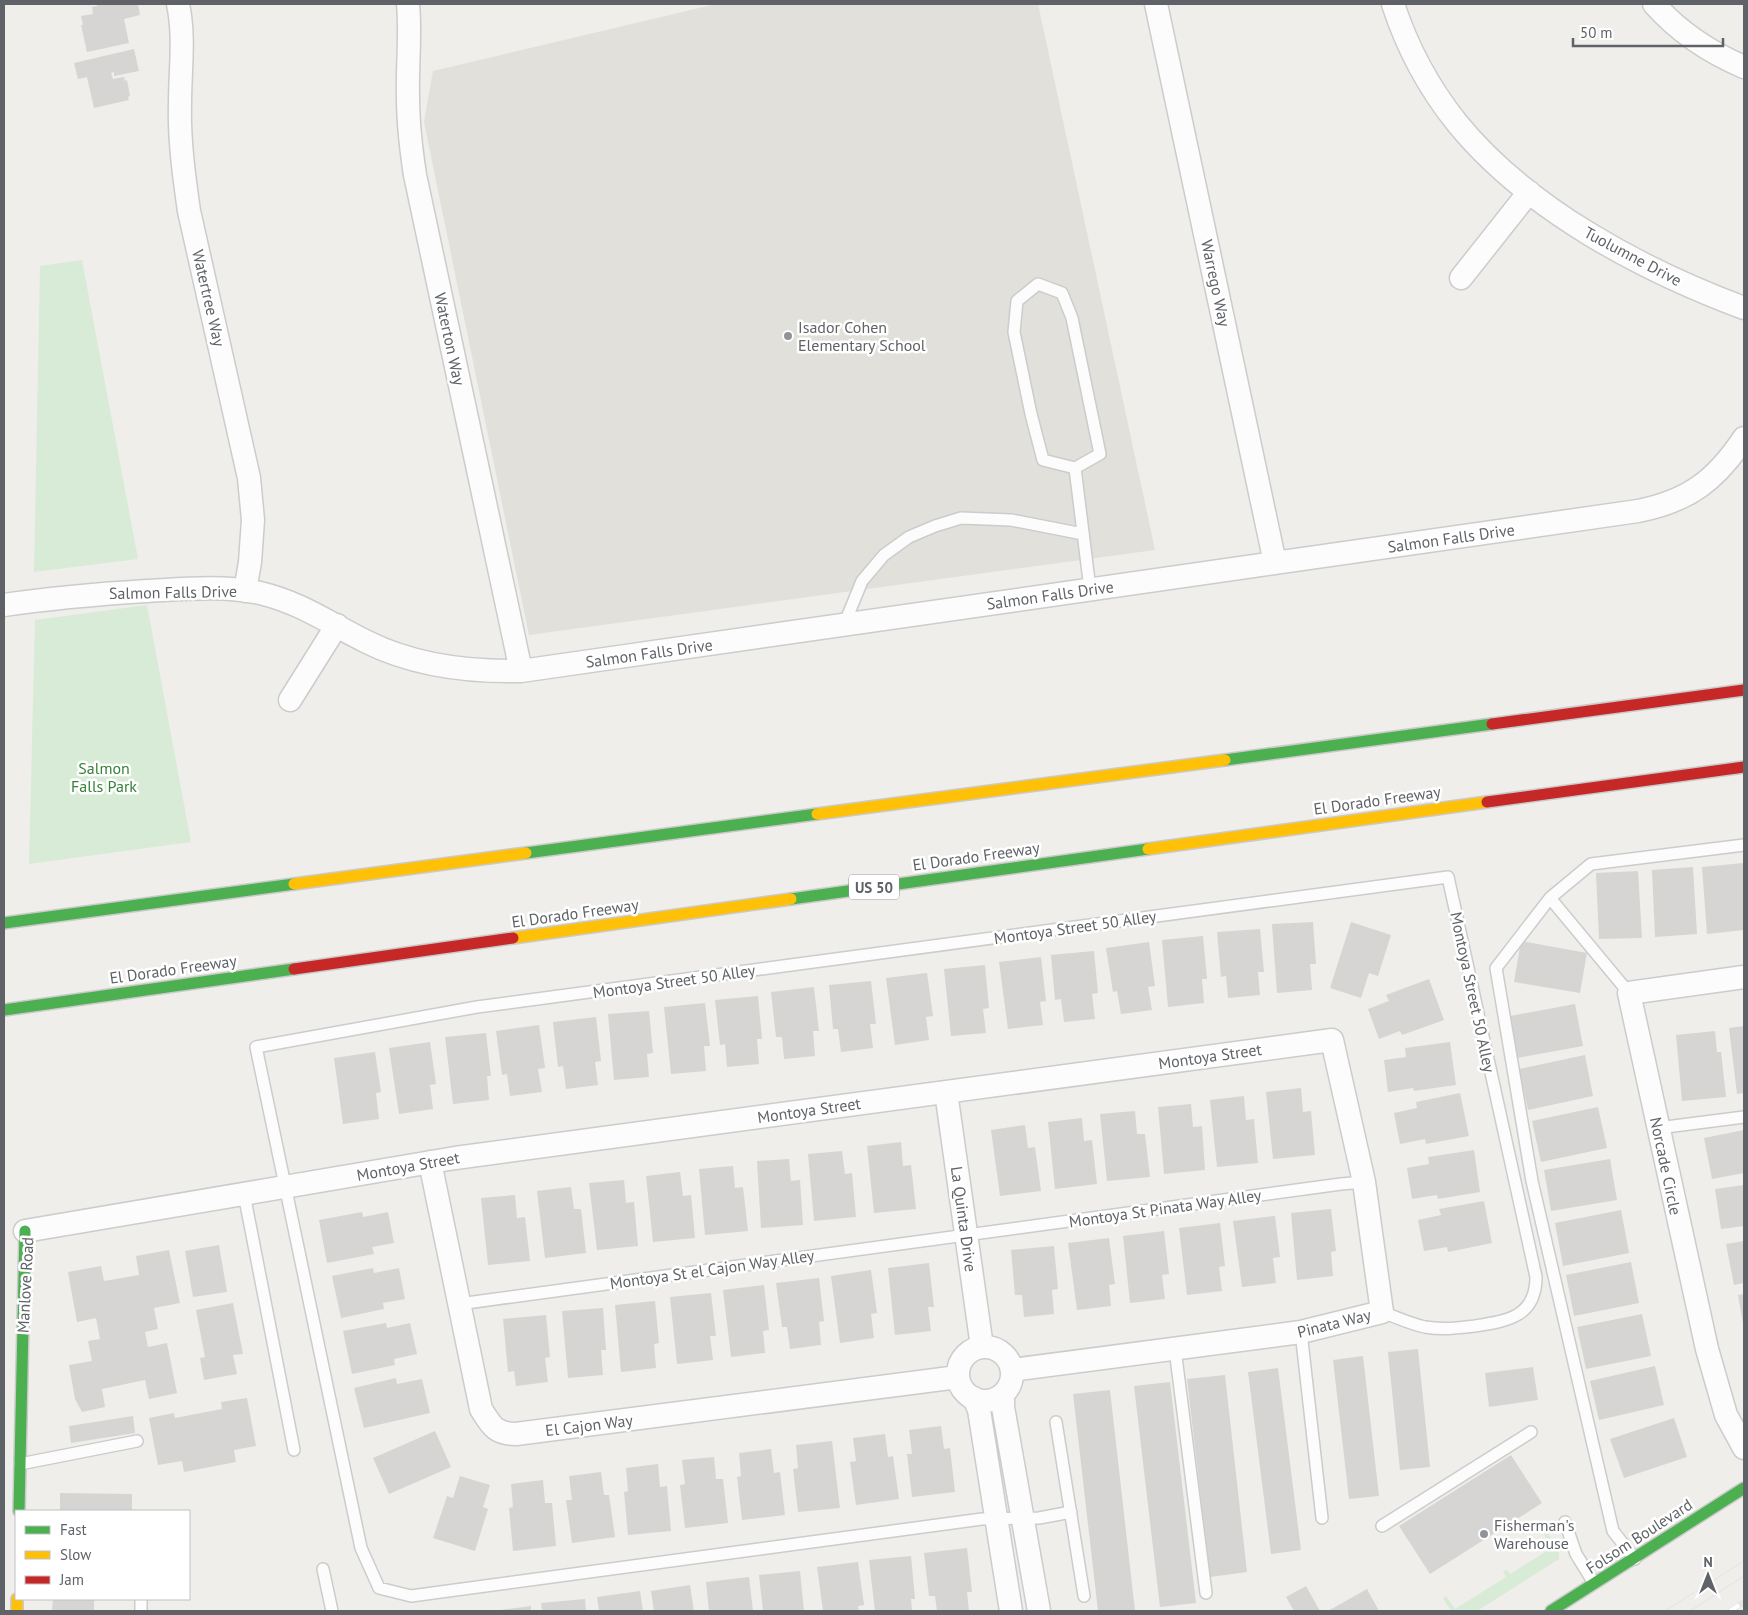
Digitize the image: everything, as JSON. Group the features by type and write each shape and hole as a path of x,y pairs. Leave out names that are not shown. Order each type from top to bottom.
{"main road":[{"path":"4,923 1744,690"},
{"name":"El Dorado Freeway","path":"4,1010 1744,766"},
{"name":"Manlove Road","path":"19,1506 20,1464 12,1399 24,1231"},
{"name":"Folsom Boulevard","path":"1551,1611 1744,1488"}],"street":[{"name":"Watertree Way","path":"178,4 182,39 180,114 183,169 190,211 249,478 253,520 250,562 245,591"},
{"name":"Waterton Way","path":"408,4 410,26 409,127 415,175 521,671"},
{"name":"Warrego Way","path":"1156,4 1275,563"},
{"name":"Tuolumne Drive","path":"1393,4 1415,57 1434,91 1457,123 1484,153 1529,192 1594,236 1654,270 1701,292 1744,308"},
{"path":"1654,4 1682,30 1706,47 1744,67"},
{"path":"1462,278 1529,192"},
{"name":"Salmon Falls Drive","path":"4,605 76,596 222,588 261,594 292,603 321,616 367,642 396,654 427,663 458,669 521,671 1653,508 1682,498 1707,482 1730,460 1744,438"},
{"path":"290,700 337,626"},
{"path":"1629,993 1744,977"},
{"name":"Norcade Circle","path":"1629,993 1707,1349 1726,1415 1744,1448"},
{"name":"Montoya Street","path":"287,1187 430,1162 1332,1040"},
{"name":"Pinata Way","path":"1012,1370 1301,1332 1382,1312 1364,1182 1332,1040"},
{"name":"La Quinta Drive","path":"946,1092 982,1347"},
{"name":"El Cajon Way","path":"430,1162 481,1409 492,1427 505,1434 526,1433 958,1377"},
{"name":"Manlove Road","path":"24,1231 287,1187"},
{"path":"1003,1395 987,1401 974,1398 965,1392 960,1385 958,1377 962,1360 967,1354 974,1349 982,1347 996,1349 1007,1357 1012,1370 1010,1384 1003,1395 1003,1407 1039,1611"},
{"path":"974,1398 979,1410 1011,1611"},
{"path":"4,1485 19,1506"}],"lane":[{"path":"1038,284 1062,293 1072,318 1100,454 1074,468 1043,460 1031,414 1014,332 1017,301 1038,284"},
{"path":"1074,468 1090,590"},
{"path":"844,625 862,581 884,556 909,538 934,526 961,518 1012,520 1084,534"},
{"path":"1634,1559 1613,1531 1532,1181 1496,968 1550,898 1591,864 1744,845"},
{"name":"Montoya Street 50 Alley","path":"287,1187 256,1046 478,1007 1448,876 1534,1268 1536,1285 1532,1299 1524,1310 1513,1318 1500,1322 1440,1329 1414,1325 1382,1312"},
{"path":"1550,898 1629,993"},
{"path":"1658,1128 1744,1117"},
{"name":"Montoya St Pinata Way Alley","path":"966,1236 1364,1182"},
{"path":"287,1187 361,1548 379,1588 411,1596 982,1519 1039,1518 1071,1512"},
{"path":"244,1194 294,1450"},
{"name":"Montoya St el Cajon Way Alley","path":"459,1304 966,1236"},
{"path":"1301,1332 1322,1518"},
{"path":"1174,1349 1206,1593"},
{"path":"1056,1422 1084,1596"},
{"path":"1382,1526 1531,1432"},
{"path":"20,1464 137,1441"},
{"path":"1565,1522 1576,1554 1594,1584"},
{"path":"323,1569 332,1611"}],"shaded area":[{"name":"Isador Cohen Elementary School","path":"716,4 1038,4 1155,550 529,635 424,122 433,71"}],"green space":[{"path":"82,260 138,559 34,572 40,266"},
{"name":"Salmon Falls Park","path":"147,605 191,842 29,864 35,620"},
{"path":"1547,1532 1559,1551 1559,1559 1477,1611 1451,1611 1443,1598 1446,1596 1455,1609 1506,1577 1503,1571 1507,1570 1510,1574 1552,1548 1544,1534"}],"building":[{"path":"97,4 138,4 140,15 124,19 129,43 87,52 81,16 93,14 92,7 97,6"},
{"path":"134,49 139,71 114,76 114,72 111,73 113,79 124,77 125,81 127,80 129,100 94,108 87,77 78,79 74,63"},
{"path":"1743,863 1744,930 1707,934 1702,867"},
{"path":"1693,867 1697,934 1655,937 1652,870"},
{"path":"1638,871 1642,938 1599,939 1596,873"},
{"path":"1313,922 1316,964 1310,964 1312,990 1277,993 1272,924"},
{"path":"1351,922 1391,935 1378,976 1369,973 1361,998 1330,988"},
{"path":"1260,929 1264,972 1258,972 1260,995 1228,998 1226,976 1221,977 1217,932"},
{"path":"1203,936 1207,979 1202,979 1204,1003 1168,1007 1162,940"},
{"path":"1521,941 1587,953 1580,993 1514,982"},
{"path":"1149,942 1155,986 1148,987 1152,1010 1121,1014 1117,991 1113,992 1106,948"},
{"path":"1094,951 1098,993 1092,994 1095,1019 1064,1022 1061,999 1055,1000 1051,955"},
{"path":"1041,957 1046,1001 1040,1002 1043,1025 1008,1029 999,962"},
{"path":"985,965 989,1008 983,1009 986,1033 951,1036 944,969"},
{"path":"927,973 933,1016 926,1017 929,1040 895,1045 886,978"},
{"path":"1429,979 1444,1020 1402,1035 1400,1031 1379,1039 1368,1009 1389,1001 1386,995"},
{"path":"871,981 876,1024 870,1024 873,1048 841,1052 838,1029 833,1029 829,985"},
{"path":"814,987 819,1031 813,1031 815,1056 784,1059 782,1037 776,1037 771,992"},
{"path":"758,996 762,1039 757,1039 759,1064 727,1067 725,1044 720,1045 715,1000"},
{"path":"705,1003 710,1046 704,1046 706,1071 671,1074 664,1007"},
{"path":"1575,1004 1583,1046 1517,1058 1510,1016"},
{"path":"649,1011 653,1053 647,1054 649,1077 614,1080 608,1014"},
{"path":"596,1017 601,1061 595,1062 598,1085 566,1089 563,1066 558,1067 553,1022"},
{"path":"539,1025 545,1068 538,1069 542,1092 510,1096 507,1074 502,1075 496,1031"},
{"path":"1744,1026 1744,1093 1737,1094 1729,1028"},
{"path":"1715,1031 1717,1052 1721,1052 1726,1097 1682,1101 1676,1035"},
{"path":"486,1033 491,1076 487,1076 489,1100 453,1104 445,1037"},
{"path":"430,1042 436,1084 430,1085 433,1109 399,1114 389,1048"},
{"path":"1450,1042 1456,1085 1414,1091 1413,1088 1388,1092 1384,1060 1406,1057 1405,1048"},
{"path":"375,1052 381,1092 376,1093 379,1119 343,1124 334,1058"},
{"path":"1585,1055 1593,1096 1528,1110 1519,1069"},
{"path":"1301,1088 1303,1112 1311,1111 1315,1155 1273,1159 1266,1092"},
{"path":"1460,1093 1469,1136 1426,1144 1425,1139 1400,1144 1394,1113 1417,1108 1416,1102"},
{"path":"1244,1096 1246,1120 1254,1119 1258,1163 1217,1167 1210,1100"},
{"path":"1191,1104 1193,1127 1202,1126 1205,1170 1164,1174 1158,1107"},
{"path":"1598,1107 1607,1148 1541,1162 1532,1121"},
{"path":"1135,1111 1137,1134 1145,1134 1150,1177 1107,1181 1100,1114"},
{"path":"1082,1118 1084,1141 1092,1140 1097,1184 1055,1189 1048,1122"},
{"path":"1025,1125 1028,1148 1035,1147 1041,1191 1000,1196 991,1130"},
{"path":"1744,1130 1744,1173 1712,1179 1704,1138"},
{"path":"901,1142 903,1166 911,1165 916,1209 874,1213 867,1146"},
{"path":"1474,1150 1480,1192 1438,1199 1437,1195 1412,1199 1407,1168 1429,1164 1428,1157"},
{"path":"842,1151 845,1174 852,1173 856,1217 814,1221 808,1154"},
{"path":"789,1159 791,1181 800,1180 803,1225 761,1228 757,1161"},
{"path":"1610,1159 1617,1200 1551,1211 1544,1170"},
{"path":"733,1166 735,1188 743,1187 748,1231 705,1235 699,1169"},
{"path":"680,1172 683,1196 691,1195 695,1238 653,1242 646,1176"},
{"path":"624,1180 626,1203 634,1202 638,1246 597,1250 589,1183"},
{"path":"1744,1185 1744,1226 1721,1229 1715,1189"},
{"path":"571,1187 574,1209 581,1209 586,1253 545,1258 537,1191"},
{"path":"515,1195 517,1218 525,1217 530,1261 488,1265 481,1198"},
{"path":"1484,1201 1492,1243 1448,1252 1447,1247 1424,1251 1418,1220 1441,1215 1439,1209"},
{"path":"1331,1209 1336,1251 1331,1252 1333,1276 1297,1280 1291,1213"},
{"path":"1621,1210 1629,1253 1563,1266 1555,1223"},
{"path":"362,1212 363,1217 388,1212 394,1243 372,1247 374,1254 327,1263 319,1220"},
{"path":"1275,1216 1280,1257 1273,1258 1276,1283 1242,1287 1233,1221"},
{"path":"1220,1223 1225,1266 1219,1267 1222,1291 1187,1295 1179,1228"},
{"path":"1164,1231 1169,1274 1162,1275 1165,1299 1130,1303 1123,1236"},
{"path":"1109,1238 1115,1284 1109,1285 1111,1306 1077,1310 1068,1243"},
{"path":"1744,1241 1744,1283 1734,1285 1726,1244"},
{"path":"219,1245 227,1292 193,1297 185,1251"},
{"path":"1054,1246 1058,1289 1052,1290 1054,1314 1024,1317 1022,1295 1015,1295 1011,1250"},
{"path":"169,1250 180,1303 154,1308 158,1329 145,1332 148,1347 167,1343 177,1393 149,1399 145,1380 102,1389 105,1407 82,1412 75,1399 69,1365 92,1361 88,1341 100,1339 96,1318 77,1322 68,1272 101,1266 104,1281 139,1275 136,1256"},
{"path":"1631,1262 1639,1303 1574,1316 1566,1275"},
{"path":"929,1263 934,1307 928,1307 931,1331 895,1335 888,1268"},
{"path":"373,1268 374,1273 399,1268 405,1299 383,1303 384,1309 341,1318 332,1276"},
{"path":"871,1270 877,1313 871,1314 874,1338 840,1343 831,1276"},
{"path":"819,1278 824,1321 819,1322 821,1345 790,1349 787,1327 782,1327 776,1283"},
{"path":"764,1285 769,1330 763,1331 765,1353 731,1357 723,1290"},
{"path":"711,1293 716,1336 710,1336 713,1360 677,1364 670,1297"},
{"path":"1744,1294 1744,1323 1743,1324 1738,1295"},
{"path":"655,1301 659,1343 654,1344 656,1368 621,1372 615,1305"},
{"path":"233,1303 243,1354 233,1355 237,1374 204,1380 200,1358 205,1357 196,1310"},
{"path":"603,1308 606,1350 601,1350 603,1375 568,1378 562,1311"},
{"path":"1642,1314 1651,1356 1586,1369 1577,1327"},
{"path":"546,1315 550,1357 545,1358 548,1382 516,1386 514,1371 508,1372 503,1319"},
{"path":"386,1323 387,1328 410,1323 417,1354 394,1359 395,1365 352,1374 343,1331"},
{"path":"1418,1349 1430,1467 1400,1470 1388,1352"},
{"path":"1363,1356 1379,1496 1349,1499 1333,1360"},
{"path":"1655,1366 1664,1405 1599,1420 1590,1381"},
{"path":"1533,1367 1538,1400 1489,1407 1485,1373"},
{"path":"1278,1368 1301,1550 1271,1554 1248,1372"},
{"path":"1225,1375 1247,1572 1210,1577 1187,1379"},
{"path":"396,1378 397,1384 422,1379 430,1413 364,1428 354,1388"},
{"path":"1170,1382 1196,1603 1160,1607 1134,1386"},
{"path":"1110,1390 1135,1611 1098,1611 1073,1394"},
{"path":"247,1398 256,1446 234,1450 236,1462 184,1472 182,1461 158,1465 149,1418 174,1413 175,1418 222,1409 221,1402"},
{"path":"133,1416 135,1433 71,1443 69,1426"},
{"path":"1674,1418 1687,1457 1624,1478 1610,1439"},
{"path":"941,1426 944,1449 950,1448 955,1492 912,1497 907,1454 912,1454 909,1430"},
{"path":"435,1431 451,1467 389,1494 373,1458"},
{"path":"885,1434 888,1457 893,1456 899,1499 856,1505 850,1462 856,1461 853,1438"},
{"path":"832,1441 840,1508 798,1512 793,1469 798,1468 796,1445"},
{"path":"771,1449 774,1473 780,1472 785,1515 742,1520 737,1477 741,1476 739,1453"},
{"path":"1511,1455 1542,1503 1430,1574 1399,1526"},
{"path":"714,1457 716,1479 723,1479 728,1523 685,1528 680,1485 685,1484 682,1460"},
{"path":"658,1464 660,1487 667,1486 671,1531 628,1535 624,1492 628,1491 626,1468"},
{"path":"601,1472 604,1495 609,1495 615,1537 572,1543 566,1500 572,1500 569,1476"},
{"path":"460,1476 490,1485 483,1507 488,1509 475,1551 433,1538 447,1496 453,1498"},
{"path":"543,1480 545,1503 552,1503 556,1546 513,1551 509,1508 513,1507 511,1484"},
{"path":"60,1493 132,1494 132,1510 60,1510"},
{"path":"967,1548 972,1592 967,1592 969,1611 937,1611 935,1596 929,1596 924,1553"},
{"path":"911,1556 915,1599 911,1599 912,1611 875,1611 869,1560"},
{"path":"858,1562 864,1605 858,1606 859,1611 823,1611 817,1567"},
{"path":"800,1571 804,1611 763,1611 759,1575"},
{"path":"749,1577 753,1611 709,1611 706,1582"},
{"path":"690,1585 694,1611 654,1611 651,1591"},
{"path":"1306,1586 1320,1611 1294,1611 1286,1597"},
{"path":"1367,1589 1379,1611 1328,1611"},
{"path":"640,1591 643,1611 599,1611 597,1597"},
{"path":"585,1599 586,1611 542,1611 541,1603"},
{"path":"53,1600 94,1600 94,1611 52,1611"},
{"path":"531,1606 531,1611 500,1611 500,1610"}],"tram line":[{"path":"1665,1611 1744,1561"},
{"path":"1690,1611 1744,1576"}],"railway":[{"path":"1730,1611 1744,1602"}],"traffic: fast":[{"path":"1225,760 1492,724"},
{"path":"526,853 817,814"},
{"path":"791,899 1148,849"},
{"path":"4,923 294,884"},
{"path":"4,1010 294,969"},
{"path":"19,1510 25,1231"},
{"path":"1551,1611 1744,1488"}],"traffic: slow":[{"path":"817,814 1225,760"},
{"path":"1148,849 1487,802"},
{"path":"294,884 526,853"},
{"path":"513,938 791,899"},
{"path":"17,1600 17,1611"}],"traffic: jam":[{"path":"1492,724 1744,690"},
{"path":"1487,802 1744,767"},
{"path":"294,969 513,938"}],"place":[{"name":"Isador Cohen Elementary School","path":"788,336"},
{"name":"Fisherman's Warehouse","path":"1484,1534"}]}
